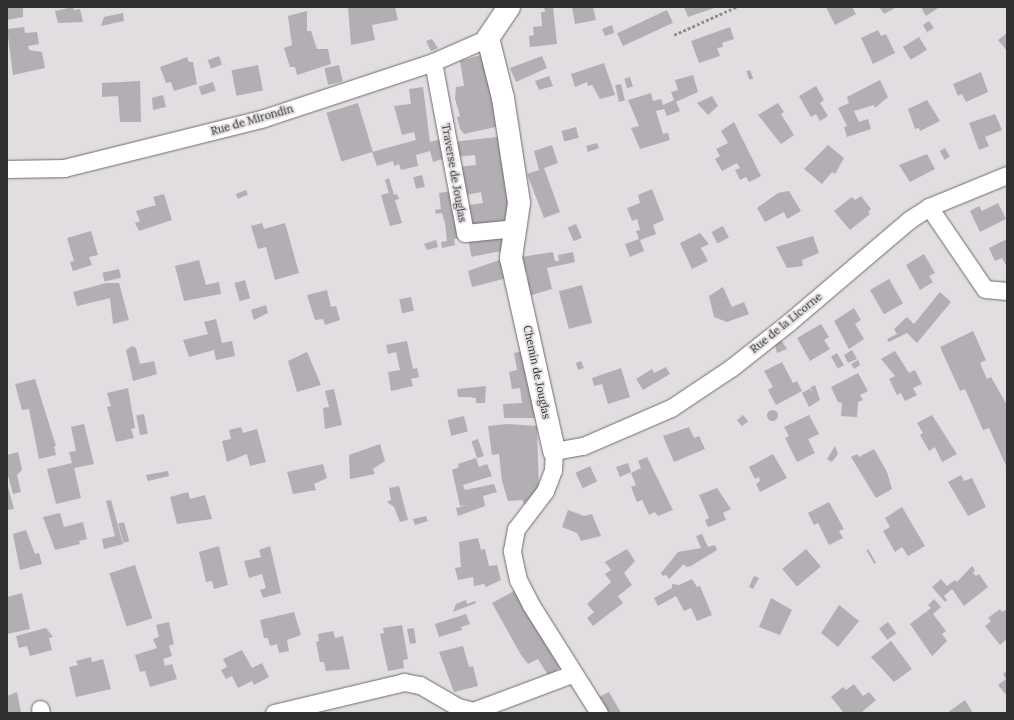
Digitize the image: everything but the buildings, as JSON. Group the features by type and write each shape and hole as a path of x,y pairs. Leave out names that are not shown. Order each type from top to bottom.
{"street":[{"path":"488,38 508,7"},
{"name":"Rue de Mirondin","path":"7,169 64,168 179,141 264,118 433,62 488,38"},
{"name":"Chemin de Jouglas","path":"488,38 503,98 520,203 511,258 554,451 553,470 545,491 516,529 512,551 518,580 572,674 599,713"},
{"name":"Traverse de Jouglas","path":"433,62 465,233 516,228"},
{"name":"Rue de la Licorne","path":"554,451 583,446 671,408 731,368 928,207 1007,175"},
{"path":"928,207 985,289 1007,291"},
{"path":"274,713 404,682 420,685 458,707 473,711 572,674"}],"path":[{"path":"674,35 736,7"}]}
